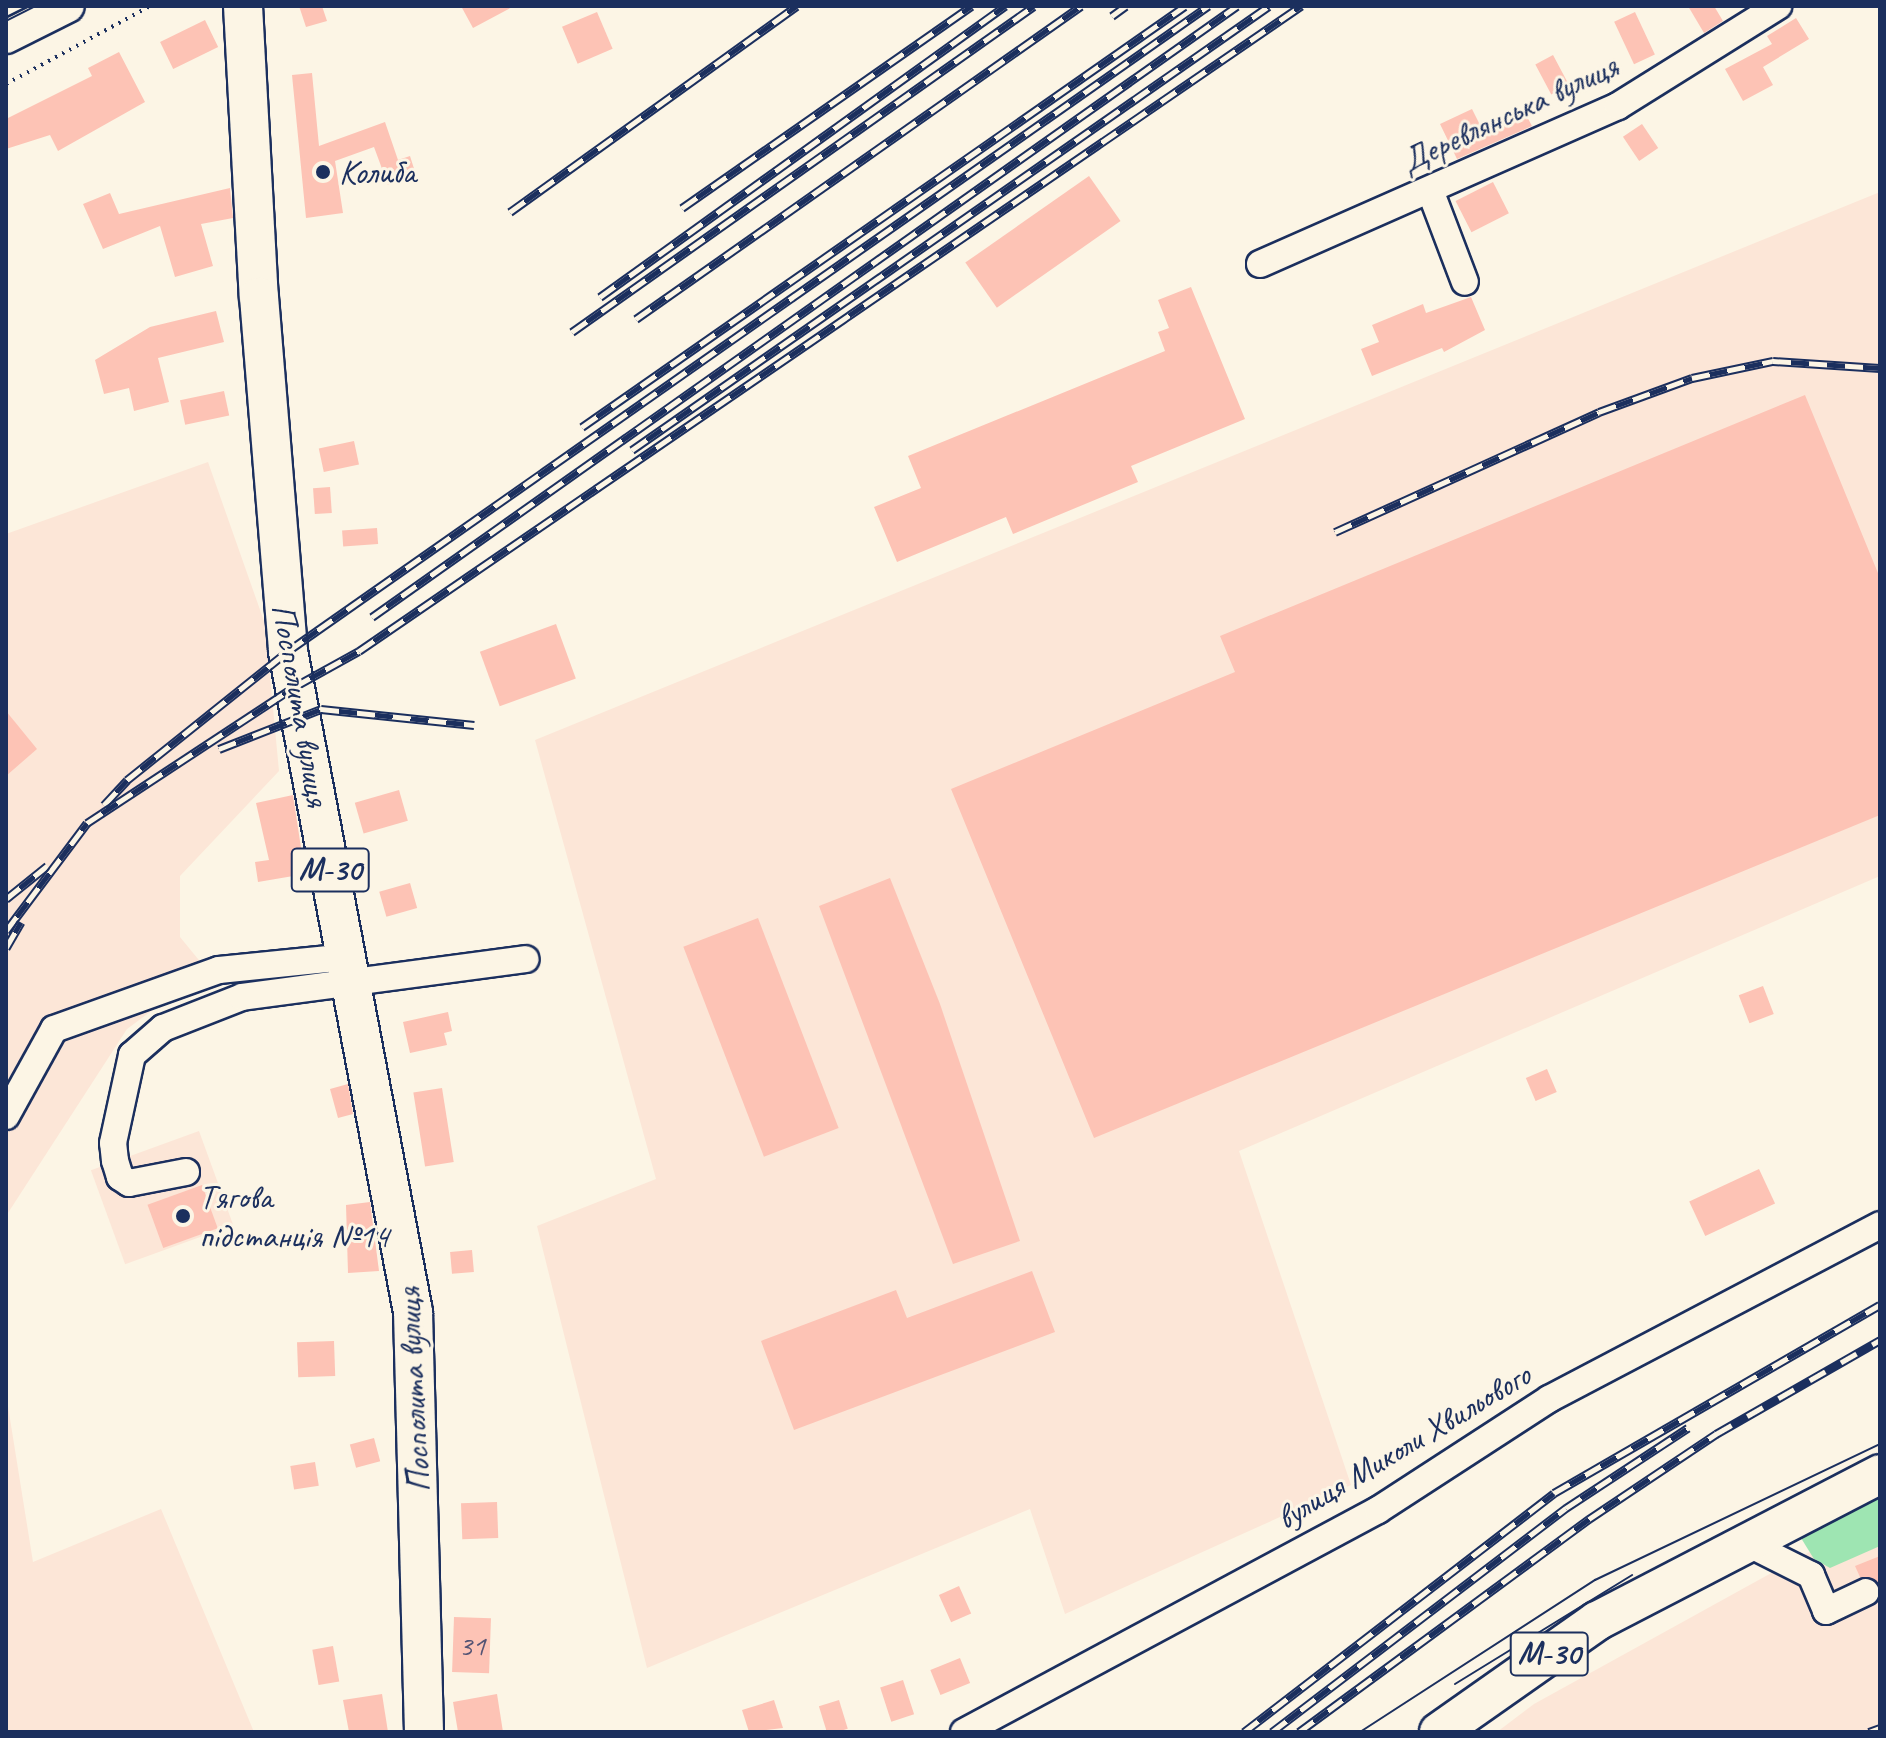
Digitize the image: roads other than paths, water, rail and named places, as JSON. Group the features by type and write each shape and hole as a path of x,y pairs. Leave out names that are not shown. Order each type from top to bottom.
{"highway":[{"name":"Посполита вулиця","path":"243,6 280,578 298,714 350,970 413,1312 424,1732"},
{"name":"М-30","path":"1439,1732 1597,1621 1880,1474"}],"main road":[{"path":"6,37 68,6"}],"street":[{"name":"Деревлянська вулиця","path":"1260,264 1618,106 1778,6"},
{"path":"1430,190 1465,282"},
{"path":"6,1116 54,1029 219,970 350,970 525,959"},
{"path":"186,1172 129,1183 120,1177 113,1143 132,1055 163,1028 242,997 350,970"},
{"name":"вулиця Миколи Хвильового","path":"964,1732 1378,1510 1549,1399 1880,1225"},
{"path":"1745,1542 1811,1575 1826,1611 1866,1592"}],"tram line":[{"path":"6,21 35,6"},
{"path":"1360,1732 1595,1580 1880,1444"},
{"path":"1455,1684 1632,1575"}],"railway":[{"path":"510,212 797,6"},
{"path":"682,208 972,6"},
{"path":"600,297 1005,6"},
{"path":"572,332 1034,6"},
{"path":"636,319 1081,6"},
{"path":"1112,16 1126,6"},
{"path":"582,427 1185,6"},
{"path":"104,805 127,780 288,651 1208,6"},
{"path":"372,617 1237,6"},
{"path":"632,450 1269,6"},
{"path":"6,931 87,823 294,687 359,651 1301,6"},
{"path":"1335,532 1599,412 1692,378 1773,361 1880,368"},
{"path":"219,749 321,709 474,725"},
{"path":"6,899 47,866"},
{"path":"6,948 21,922"},
{"path":"1244,1732 1554,1493 1880,1305"},
{"path":"1299,1732 1589,1519 1716,1434 1880,1340"},
{"path":"1272,1732 1566,1508 1688,1428"},
{"path":"1869,1732 1880,1728"}],"place":[{"name":"Колиба","path":"323,172"},
{"name":"Тягова пiдстанцiя №14","path":"183,1216"}]}
